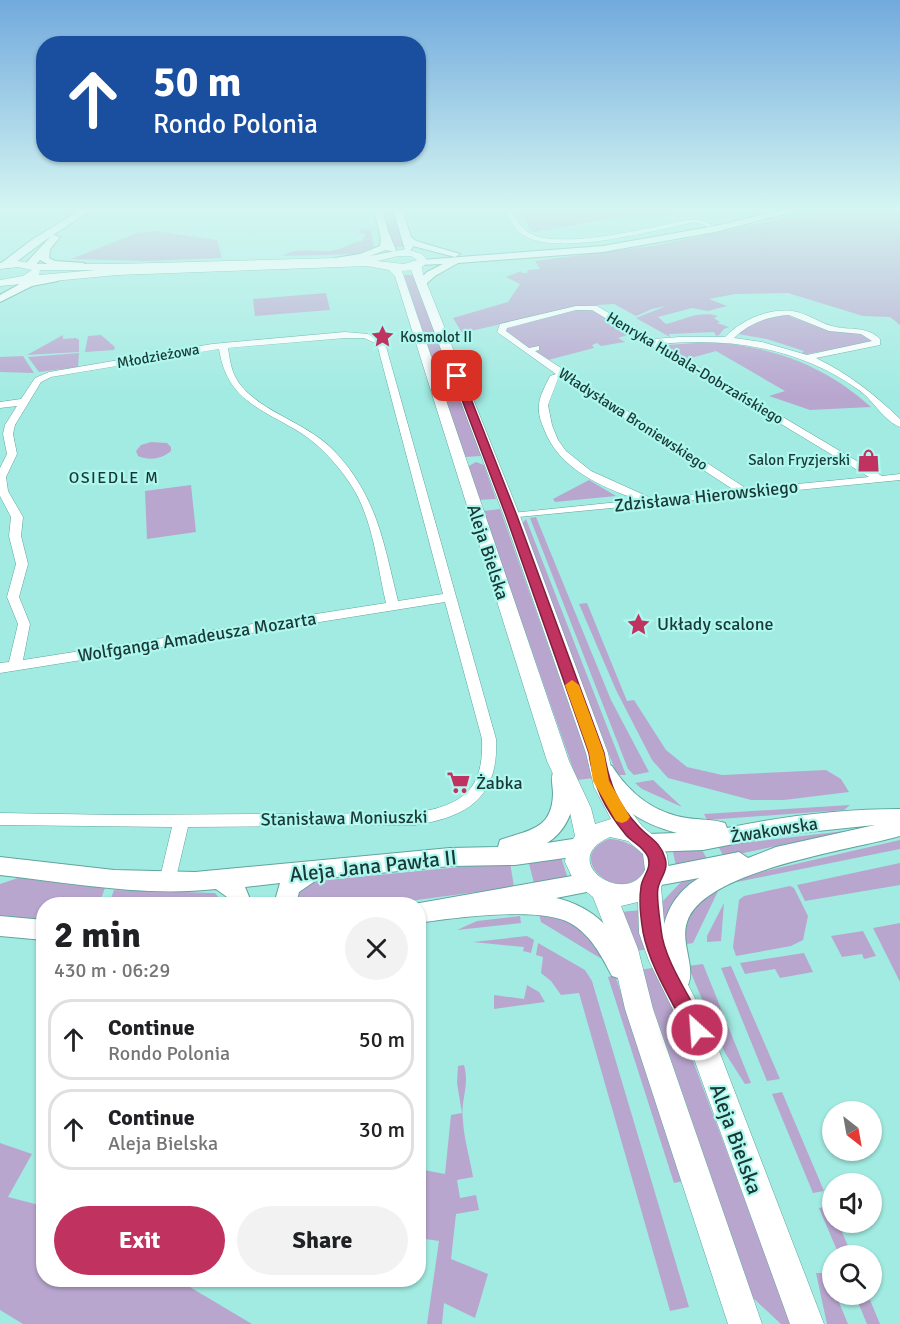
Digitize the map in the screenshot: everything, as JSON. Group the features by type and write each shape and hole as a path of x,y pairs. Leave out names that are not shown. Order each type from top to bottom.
{"main road":[{"path":"22,280 35,273 34,271"},
{"path":"0,283 102,271"},
{"path":"371,271 391,276 401,284"},
{"name":"Aleja Bielska","path":"397,271 400,275 460,466 558,761 580,808 583,842"},
{"name":"Aleja Bielska","path":"420,271 422,282 512,516 597,753 601,781 615,809 641,838"},
{"path":"460,466 464,461 470,459 482,459 492,463"},
{"path":"595,887 627,895 639,892 652,881 657,859 641,838 609,828 583,842 578,865 616,919 629,957 639,1009 745,1324"},
{"name":"Aleja Bielska","path":"652,881 652,933 662,961 697,1030 807,1324"}],"street":[{"path":"0,299 34,282 106,271"},
{"path":"422,282 436,271"},
{"path":"0,292 22,280"},
{"name":"Henryka Hubala-Dobrzańskiego","path":"532,349 501,332 501,328 510,323 576,308 597,309 880,479"},
{"path":"729,338 735,331 746,325 789,312 839,331 857,328 876,339 877,343 806,358"},
{"name":"Młodzieżowa","path":"15,666 24,624 13,597 22,564 15,536 17,517 3,491 1,477 12,454 8,434 10,425 38,380 49,375 223,346 329,336 365,336 377,340 383,347"},
{"path":"652,342 686,338 729,338 770,345 839,373 865,391 900,424"},
{"path":"223,346 227,374 237,389 321,443 357,485 366,503 393,606 451,597"},
{"name":"Stanisława Moniuszki","path":"0,819 182,821 415,819 444,814 466,802 480,789 488,774 491,749 383,347"},
{"name":"Władysława Broniewskiego","path":"532,349 745,492"},
{"name":"Władysława Broniewskiego","path":"555,376 544,401 543,412 550,438 588,474 607,485 652,502"},
{"path":"0,405 24,402"},
{"name":"Zdzisława Hierowskiego","path":"512,516 900,477"},
{"name":"Wolfganga Amadeusza Mozarta","path":"0,668 393,606"},
{"path":"597,753 614,787 636,805 669,824 703,830 779,826"},
{"path":"450,857 520,844 537,839 555,827 563,809 565,793 558,761"},
{"name":"Żwakowska","path":"641,838 703,841 779,826 871,817 900,817"},
{"path":"167,882 182,821"},
{"name":"Żwakowska","path":"652,881 720,863 788,854 876,834 900,826"},
{"name":"Aleja Jana Pawła II","path":"0,866 114,879 167,882 220,880 450,857 515,856 583,842"},
{"path":"697,1030 673,959 672,929 680,911 699,886 720,876 788,854"},
{"path":"0,873 23,868"},
{"path":"286,897 287,892 295,882 303,876 326,871"},
{"path":"220,880 236,891 238,897"},
{"path":"426,912 466,907 522,893 595,887"},
{"path":"466,907 551,907 568,909 585,917 602,933 612,948 639,1009"},
{"path":"0,926 36,929"}],"shaded area":[{"path":"521,271 527,273 528,271 900,271 900,325 890,317 863,316 788,293 735,294 709,299 727,306 708,311 692,308 658,317 666,324 691,316 711,314 718,316 714,318 720,322 717,323 729,327 716,336 714,332 669,334 670,337 636,318 666,306 636,316 614,304 581,306 462,333 453,318 508,302 520,284 506,277"},
{"path":"404,275 415,275 481,456 465,457"},
{"path":"326,293 330,310 255,316 253,299"},
{"path":"576,309 594,311 633,333 618,338 625,342 601,346 597,343 592,345 594,348 548,360 506,334 504,329"},
{"path":"783,314 833,332 857,331 872,339 871,342 801,354 804,351 767,339 738,334 732,337 749,325"},
{"path":"63,335 63,339 76,338 79,340 79,352 27,355"},
{"path":"101,335 115,347 114,350 85,352 88,336"},
{"path":"710,342 754,348 796,360 835,380 871,407 810,410 769,396 785,391 716,351 687,359 667,345"},
{"path":"79,353 78,367 39,372 28,357"},
{"path":"23,356 34,373 0,372 0,357"},
{"path":"151,442 167,443 171,451 155,458 138,456 136,451 141,445"},
{"path":"476,462 484,465 496,499 477,500 467,467"},
{"path":"589,480 616,496 555,502 553,499"},
{"path":"191,485 196,532 147,539 145,491"},
{"path":"500,509 594,778 577,780 483,511"},
{"path":"536,517 611,700 649,772 634,775 628,769 530,518"},
{"path":"526,519 626,775 617,775 521,525"},
{"path":"587,603 627,701 634,700 666,750 687,767 722,775 826,770 841,779 849,792 784,800 751,800 668,778 652,760 616,690 579,604"},
{"path":"653,780 682,807 642,789 635,783"},
{"path":"850,805 844,810 707,820 704,814"},
{"path":"853,830 724,857 718,846"},
{"path":"609,839 627,843 642,854 647,867 644,874 625,884 604,879 596,872 592,863 592,855 597,846"},
{"path":"900,840 900,849 737,882 735,878"},
{"path":"672,847 701,848 707,859 676,866"},
{"path":"561,857 568,879 534,883 528,860"},
{"path":"510,862 514,887 426,899 296,897 302,889 318,881"},
{"path":"900,863 900,885 805,901 797,885"},
{"path":"699,877 686,887 664,932 661,903 682,881"},
{"path":"18,878 105,888 102,897 36,897 36,919 0,915 0,884"},
{"path":"790,886 794,888 808,916 803,940 791,946 736,956 733,947 739,900 744,896"},
{"path":"720,887 693,943 681,945 685,924 696,904"},
{"path":"114,890 215,893 218,897 112,897"},
{"path":"724,903 721,941 707,942 707,936"},
{"path":"641,910 650,949 635,951 621,912"},
{"path":"539,914 572,917 607,956 600,958 541,922"},
{"path":"520,916 521,923 457,930 477,921"},
{"path":"900,923 900,982 873,928"},
{"path":"863,931 876,956 864,959 862,954 842,957 831,936"},
{"path":"527,936 534,940 531,953 523,951 524,947 473,942"},
{"path":"538,943 585,970 592,981 689,1307 670,1311 579,993 561,995 551,981 541,973 543,957 536,955"},
{"path":"804,953 813,972 780,978 775,969 745,974 740,963"},
{"path":"703,964 751,1083 745,1084 725,1053 688,966"},
{"path":"731,966 780,1079 767,1081 721,968"},
{"path":"658,967 791,1324 781,1324 753,1298 640,970"},
{"path":"615,975 683,1181 674,1183 608,977"},
{"path":"527,985 539,992 545,1002 494,1009 494,995 524,999"},
{"path":"464,1065 466,1073 463,1121 473,1177 457,1180 460,1198 476,1195 479,1210 456,1214 451,1259 488,1274 475,1318 444,1303 442,1324 427,1324 439,1241 426,1239 426,1170 445,1174 451,1115 462,1113 457,1083 458,1066"},
{"path":"782,1092 822,1186 822,1191 813,1193 772,1094"},
{"path":"0,1143 32,1154 8,1197 36,1204 36,1287 190,1287 252,1324 23,1324 0,1310"},
{"path":"830,1233 842,1233 848,1245 835,1245"},
{"path":"816,1273 822,1273 822,1301"},
{"path":"823,1305 840,1305 848,1324 827,1324"},
{"path":"859,1305 872,1305 880,1324 867,1324"}],"slow traffic":[{"path":"572,685 597,753 601,781 615,809 622,817"}],"place":[{"name":"Kosmolot II","path":"382,337"},
{"name":"Salon Fryzjerski","path":"868,460"},
{"name":"Układy scalone","path":"639,624"},
{"name":"Żabka","path":"458,783"}],"district":[{"name":"OSIEDLE M","path":"114,478"}],"route":[{"path":"457,376 512,516 597,753 601,781 615,809 634,833 654,850 658,868 656,877 649,886 652,933 662,961 697,1030"}]}
